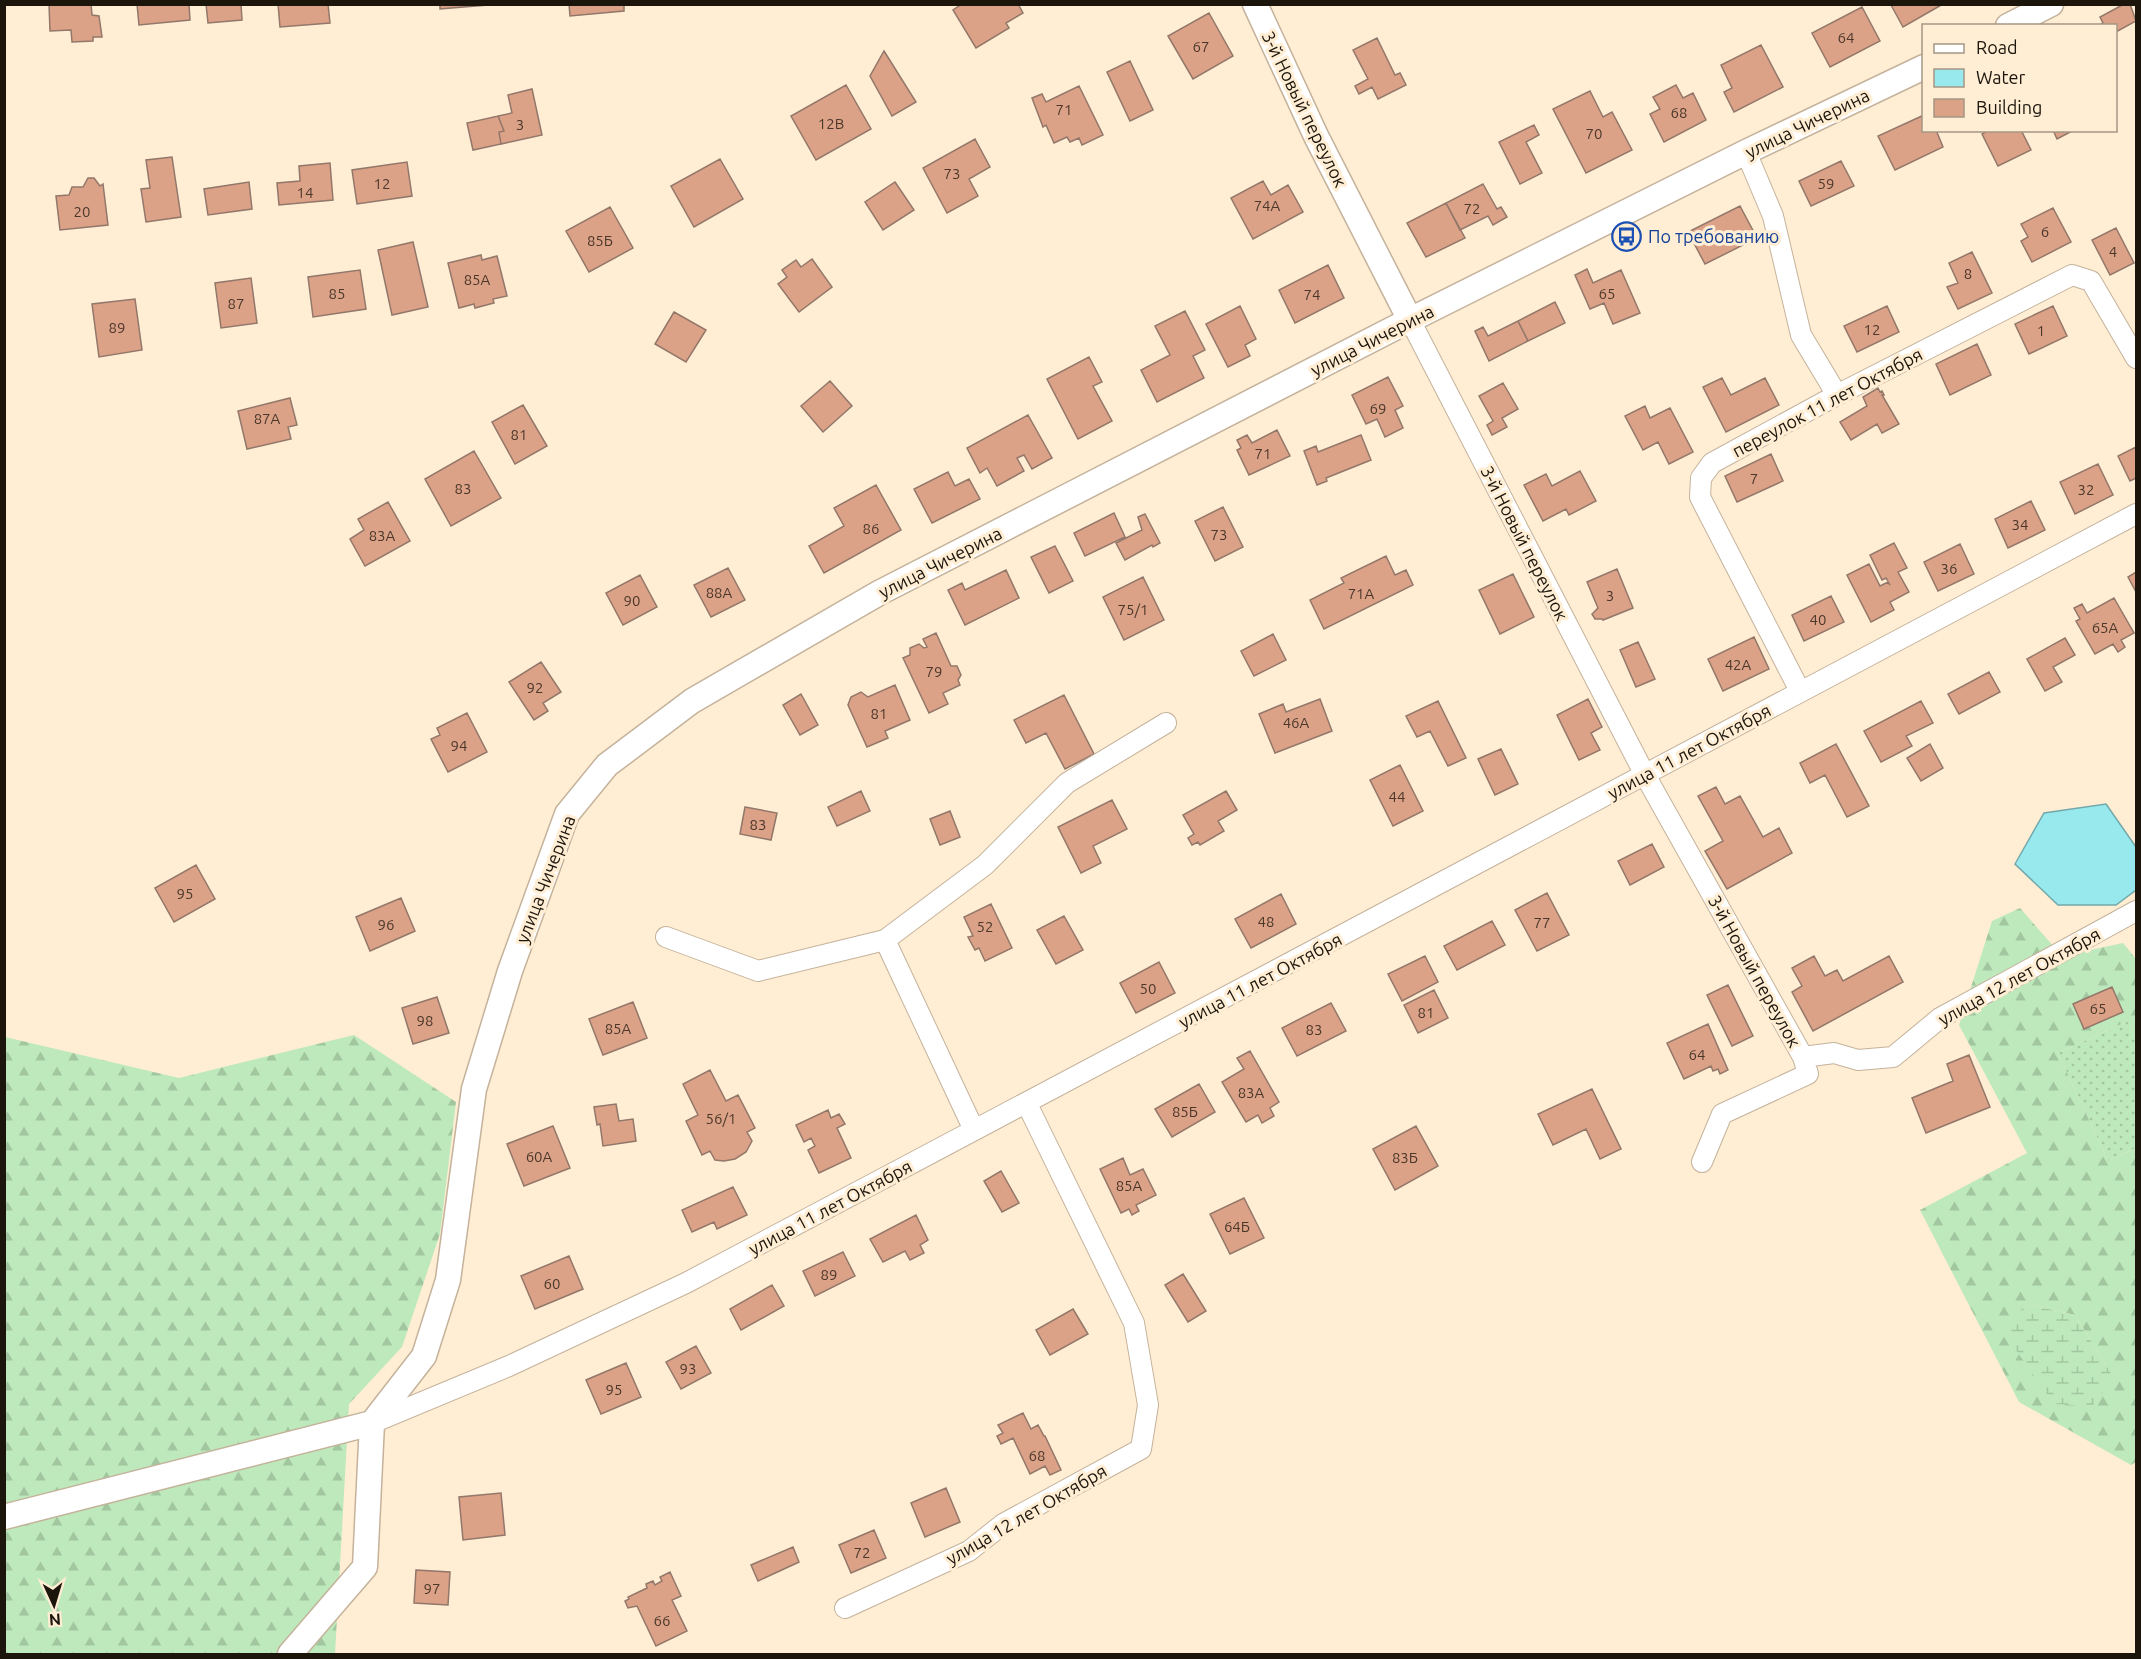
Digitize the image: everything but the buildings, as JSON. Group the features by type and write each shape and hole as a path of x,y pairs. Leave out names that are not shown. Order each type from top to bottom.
{"street":[{"name":"3-й Новый переулок","path":"1255,4 1316,136 1645,775 1805,1065"},
{"path":"2012,24 2051,4"},
{"name":"улица Чичерина","path":"372,1423 424,1356 448,1280 474,1089 510,971 567,814 607,765 692,700 879,593 1410,320 1746,152 1922,67"},
{"path":"1746,152 1773,216 1801,335 1837,395"},
{"name":"переулок 11 лет Октября","path":"1800,691 1700,496 1701,478 1712,463 1837,395 2072,275 2091,281 2136,358"},
{"name":"улица 11 лет Октября","path":"372,1423 509,1366 686,1283 2136,514"},
{"path":"666,937 758,971 885,940 985,865 1067,783 1166,723"},
{"name":"улица 12 лет Октября","path":"1702,1161 1722,1114 1805,1065 1834,1053 1858,1060 1893,1057 1940,1018 2136,911"},
{"path":"885,940 974,1130"},
{"name":"улица 12 лет Октября","path":"845,1608 969,1551 1003,1524 1141,1449 1148,1405 1134,1323 1027,1104"},
{"path":"4,1517 372,1423 364,1567 290,1654"}],"green space":[{"path":"2020,908 2062,956 2123,943 2136,959 2136,1039 2128,1021 2058,1053 2108,1161 2136,1148 2136,1462 2131,1465 2019,1402 1920,1210 2027,1153 1959,1025 1992,921","holes":["2027,1304 2075,1315 2114,1378"]},
{"path":"2128,1021 2136,1039 2136,1148 2108,1161 2058,1053"},
{"path":"354,1035 456,1102 440,1234 402,1347 349,1404 335,1654 5,1654 5,1037 179,1078"},
{"path":"2027,1304 2075,1315 2114,1378 2092,1406 2054,1404 2001,1329"}],"water":[{"path":"2106,804 2136,847 2136,890 2116,905 2058,905 2015,864 2044,813"}],"place":[{"name":"По требованию","path":"1627,236"}]}
